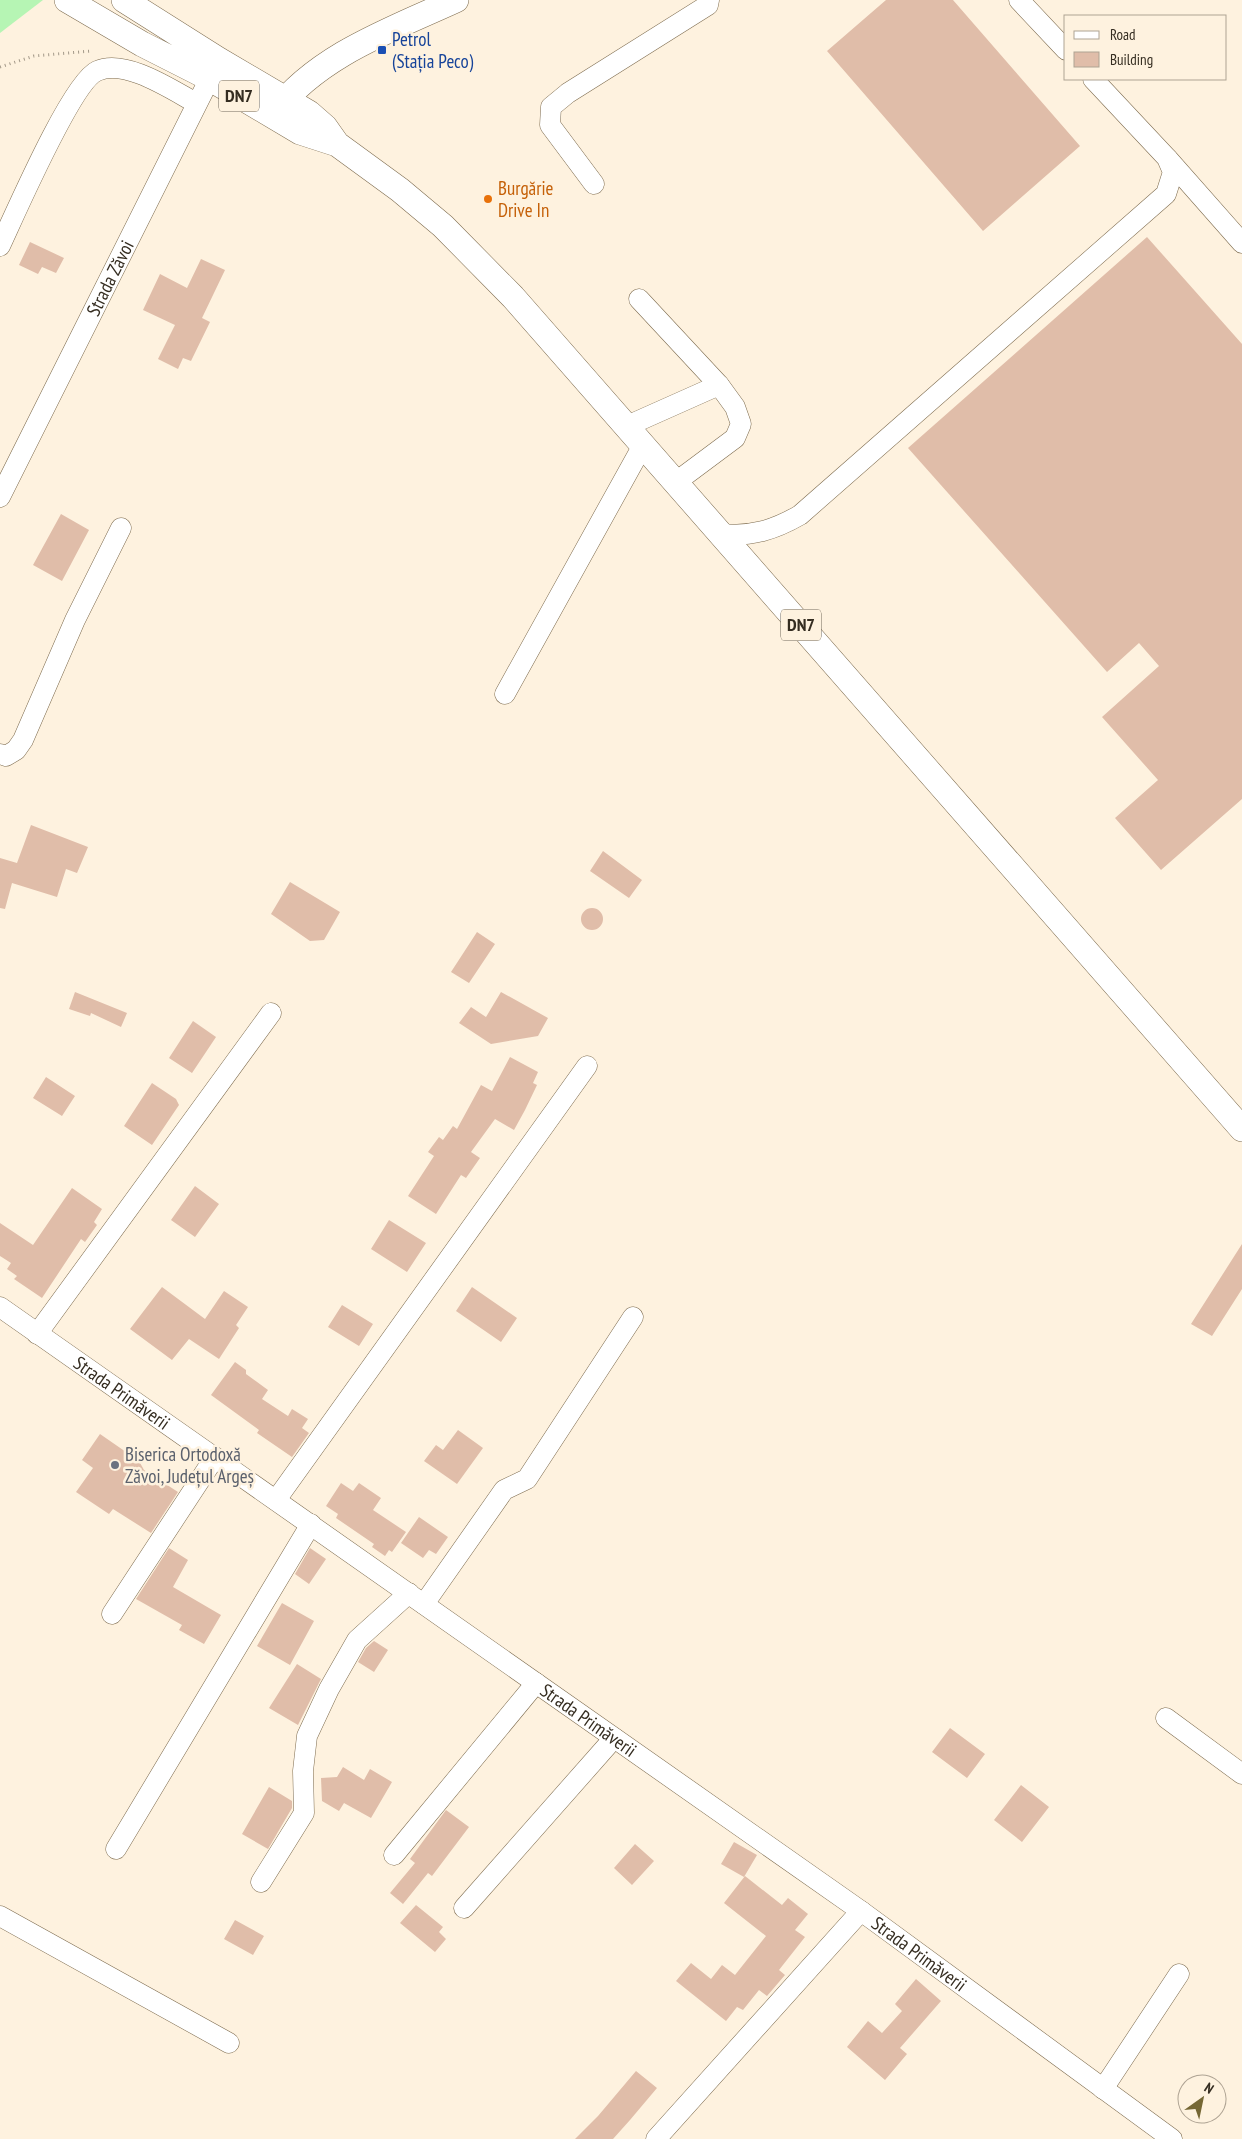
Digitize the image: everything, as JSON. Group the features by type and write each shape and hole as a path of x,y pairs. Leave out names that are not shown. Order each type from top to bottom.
{"main road":[{"name":"DN7","path":"67,0 142,44 214,69"},
{"name":"DN7","path":"124,0 160,21 214,69 278,107 309,113 325,127 337,144 400,190 443,226 474,256 514,297 1242,1129"},
{"path":"278,107 321,68 367,42 456,0"}],"street":[{"path":"594,184 569,147 550,125 551,107 568,93 708,5 709,0"},
{"path":"1019,0 1064,48"},
{"path":"0,246 68,107 83,83 97,71 113,68 135,72 196,103"},
{"name":"Strada Zăvoi","path":"0,497 214,69"},
{"path":"1094,80 1167,158 1242,244"},
{"path":"1166,194 1173,172 1167,158"},
{"path":"721,534 741,536 760,533 780,527 800,515 1166,194 1176,191 1199,195"},
{"path":"639,299 719,385 735,407 741,424 735,438 676,482"},
{"path":"627,426 719,385"},
{"path":"505,694 643,445"},
{"path":"0,754 6,756 16,750 23,740 75,620 121,528"},
{"path":"37,1334 271,1013"},
{"path":"276,1500 587,1066"},
{"name":"Strada Primăverii","path":"0,1307 860,1911 1172,2139"},
{"path":"261,1882 304,1813 303,1771 307,1736 329,1689 357,1640 416,1599 504,1490 527,1479 633,1317"},
{"path":"112,1614 215,1457"},
{"path":"116,1849 311,1524"},
{"path":"394,1855 536,1683"},
{"path":"1166,1718 1242,1774"},
{"path":"464,1908 614,1738"},
{"path":"656,2139 860,1911"},
{"path":"0,1916 229,2043"},
{"path":"1103,2089 1179,1974"}],"path":[{"path":"0,67 34,56 100,51"}],"green space":[{"path":"0,0 43,0 0,33"}],"building":[{"path":"886,0 953,0 1080,146 983,231 827,51"},
{"path":"1147,237 1242,344 1242,799 1161,870 1115,818 1158,780 1102,717 1159,666 1139,643 1107,672 908,448"},
{"path":"30,242 64,258 56,273 42,267 38,274 19,265"},
{"path":"201,259 225,270 202,318 210,322 191,361 183,358 178,369 158,359 175,325 143,310 160,274 187,288"},
{"path":"61,514 89,530 62,581 33,565"},
{"path":"31,825 88,847 77,873 66,869 57,897 12,883 5,909 0,908 0,858 17,863"},
{"path":"603,851 642,880 629,898 590,871"},
{"path":"290,882 340,912 324,940 310,941 271,914"},
{"path":"592,908 600,911 603,919 600,927 592,930 584,927 581,919 584,911"},
{"path":"477,932 495,944 469,983 451,972"},
{"path":"75,992 127,1013 121,1027 91,1013 90,1016 69,1009"},
{"path":"501,992 548,1018 538,1036 491,1044 459,1023 471,1007 486,1017"},
{"path":"193,1021 216,1037 192,1073 169,1058"},
{"path":"510,1057 538,1072 533,1083 537,1085 514,1130 495,1119 471,1152 480,1158 466,1178 461,1175 436,1214 408,1196 434,1156 428,1152 439,1137 443,1140 453,1126 457,1129 481,1085 492,1091"},
{"path":"46,1077 75,1096 62,1116 33,1098"},
{"path":"152,1083 176,1099 179,1105 152,1145 124,1126"},
{"path":"195,1186 219,1204 195,1237 171,1220"},
{"path":"72,1188 102,1209 94,1222 97,1225 85,1242 81,1239 42,1298 14,1279 17,1276 7,1269 11,1263 0,1256 0,1223 33,1245"},
{"path":"389,1220 426,1243 407,1272 371,1249"},
{"path":"1242,1244 1242,1289 1212,1336 1191,1324"},
{"path":"162,1287 205,1319 224,1291 248,1307 236,1325 239,1328 219,1359 189,1339 172,1360 130,1329"},
{"path":"472,1287 517,1318 501,1342 456,1311"},
{"path":"342,1305 373,1324 359,1346 328,1327"},
{"path":"235,1362 246,1370 246,1374 268,1390 262,1399 288,1416 292,1409 308,1419 302,1428 309,1433 292,1457 257,1433 259,1430 211,1395"},
{"path":"458,1430 483,1448 457,1484 424,1461 436,1445 443,1450"},
{"path":"100,1434 139,1461 144,1470 178,1492 151,1533 113,1509 109,1514 76,1492 93,1468 82,1460"},
{"path":"341,1483 353,1491 359,1483 381,1498 373,1510 406,1532 392,1552 389,1550 385,1556 372,1547 374,1544 336,1518 338,1514 326,1506"},
{"path":"419,1517 448,1537 436,1554 429,1550 423,1558 401,1543"},
{"path":"169,1548 188,1560 173,1587 221,1615 204,1644 179,1630 182,1625 136,1599"},
{"path":"310,1548 326,1559 309,1584 295,1574"},
{"path":"282,1603 314,1621 290,1665 257,1646"},
{"path":"374,1641 388,1650 374,1672 358,1662 366,1648"},
{"path":"297,1664 321,1679 298,1725 269,1708"},
{"path":"950,1728 985,1754 967,1778 932,1752"},
{"path":"343,1767 364,1780 370,1769 392,1782 371,1818 344,1803 339,1811 322,1801 321,1778 337,1777"},
{"path":"1021,1785 1049,1807 1022,1842 994,1820"},
{"path":"269,1787 292,1801 292,1808 268,1849 242,1834"},
{"path":"446,1810 469,1827 432,1876 428,1873 403,1904 390,1893 415,1863 410,1859"},
{"path":"734,1842 757,1855 744,1877 721,1864"},
{"path":"635,1844 654,1861 632,1885 614,1868"},
{"path":"745,1876 782,1905 788,1898 808,1914 795,1930 805,1937 779,1970 785,1975 767,1996 759,1990 743,2010 737,2007 726,2021 676,1981 691,1963 711,1979 722,1965 735,1975 766,1936 724,1903"},
{"path":"416,1905 443,1927 439,1932 446,1939 435,1952 400,1923"},
{"path":"235,1920 264,1936 253,1955 224,1939"},
{"path":"916,1979 941,2001 900,2048 907,2054 885,2080 847,2047 868,2021 882,2033 902,2011 895,2004"},
{"path":"636,2071 657,2088 613,2139 575,2139 598,2116"}],"place":[{"name":"Petrol (Stația Peco)","path":"382,50"},
{"name":"Burgărie Drive In","path":"488,199"},
{"name":"Biserica Ortodoxă Zăvoi, Județul Argeș","path":"115,1465"}]}
